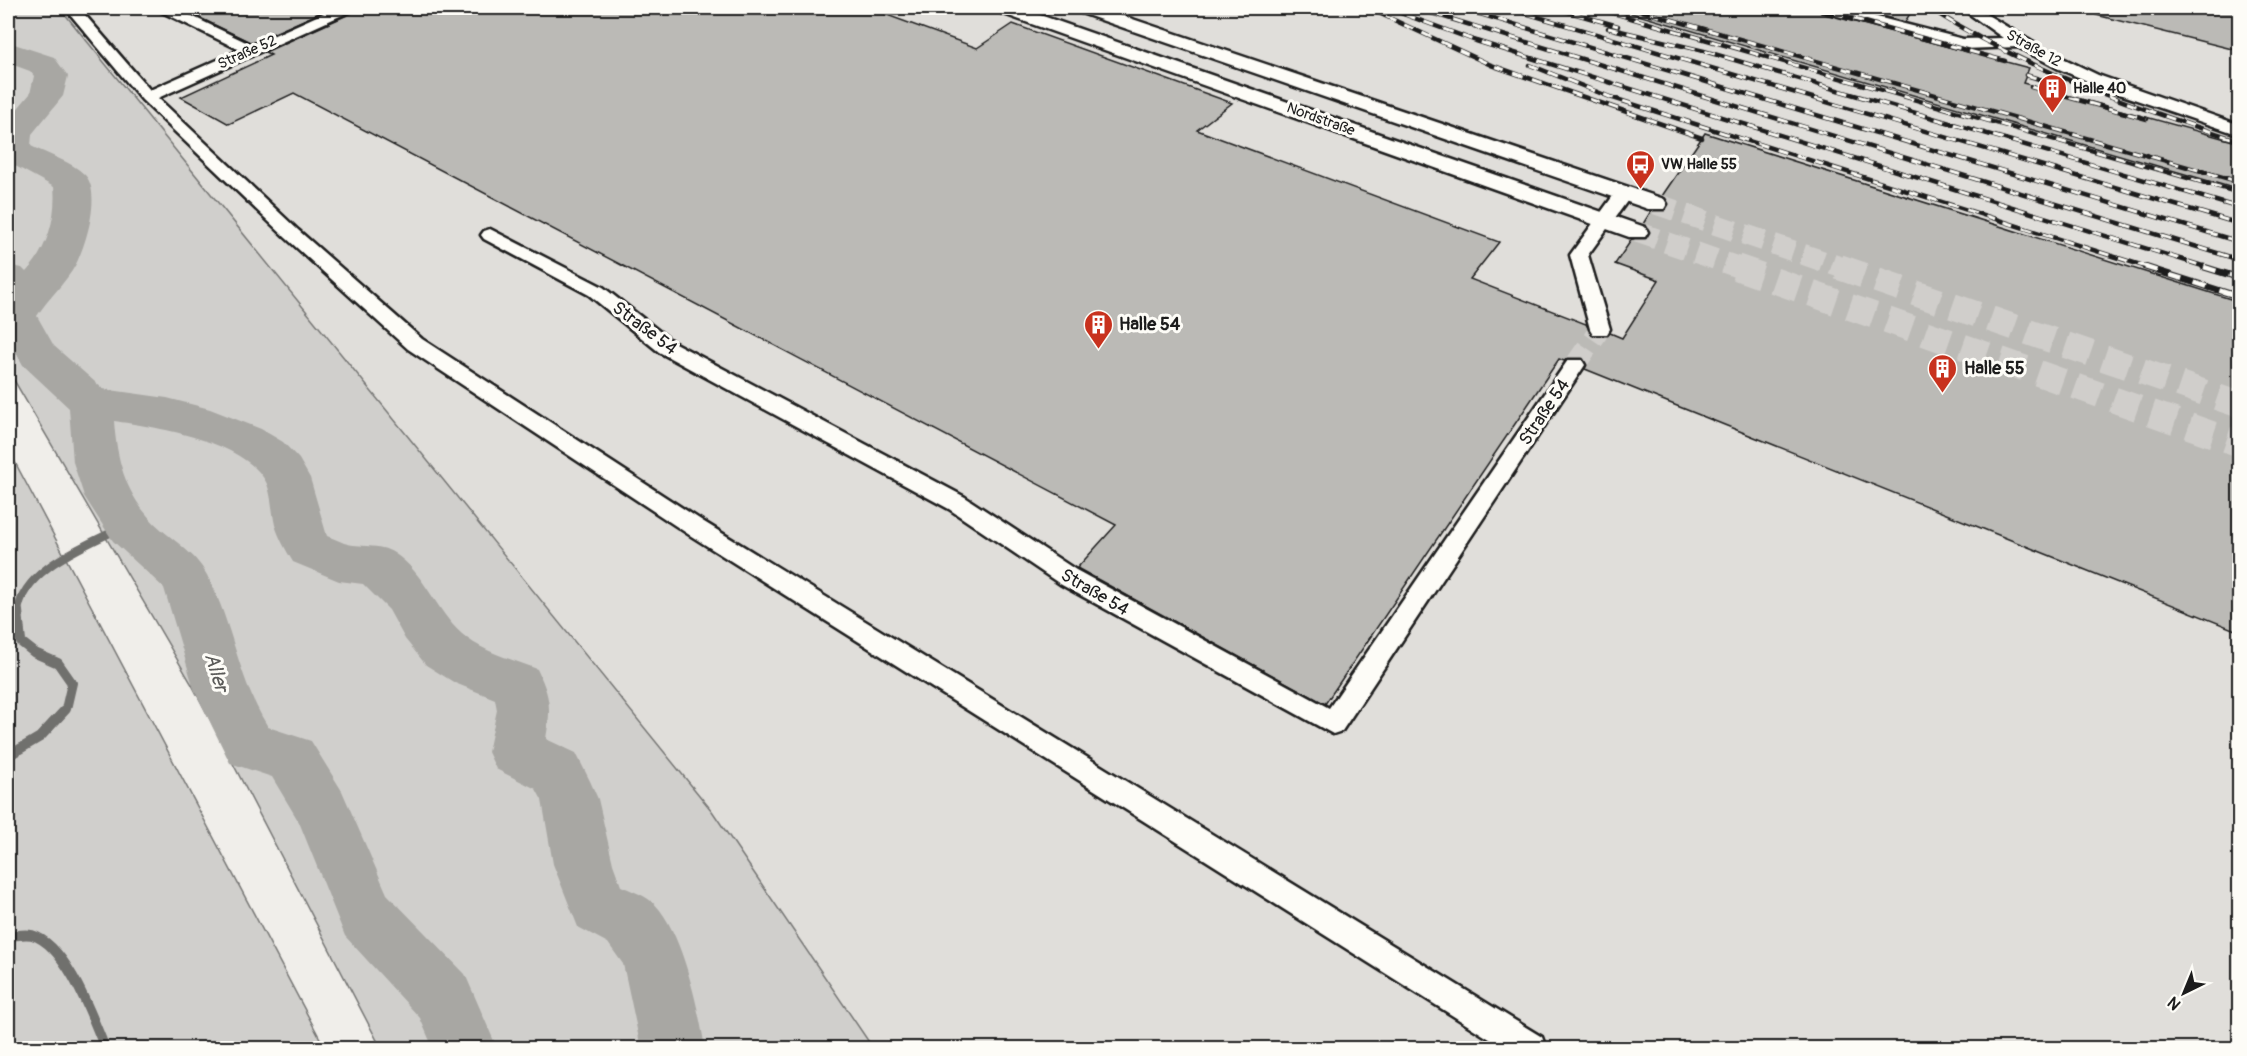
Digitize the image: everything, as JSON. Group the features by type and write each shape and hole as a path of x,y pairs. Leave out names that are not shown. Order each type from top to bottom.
{"street":[{"path":"72,8 148,97 292,234 415,344 706,534 1531,1048"},
{"path":"165,8 251,50"},
{"name":"Straße 52","path":"148,97 346,8"},
{"name":"Nordstraße","path":"1005,8 1637,232"},
{"name":"Nordstraße","path":"1084,8 1656,204"},
{"path":"1827,8 1963,44 2021,42"},
{"name":"Straße 12","path":"1968,8 2021,42 2070,68 2182,113 2240,130"},
{"path":"1178,68 1203,48"},
{"path":"1231,87 1255,66"},
{"path":"1600,329 1579,255 1624,193"},
{"name":"Straße 54","path":"490,235 596,291 666,347 957,503 1068,577 1333,723 1575,366"}],"shaded area":[{"path":"8,8 60,8 712,811 873,1048 381,1048 191,683 8,370"},
{"path":"60,8 2239,8 2239,1048 873,1048 712,811"},
{"path":"8,449 325,1048 8,1048"}],"building":[{"path":"179,8 331,8 252,43"},
{"path":"355,8 868,8 977,48 1013,24 1232,103 1197,130 1499,242 1470,279 1586,324 1593,336 1607,336 1610,333 1622,338 1659,280 1615,264 1632,239 1647,238 1650,231 1643,224 1651,211 1666,210 1669,203 1662,196 1705,133 2240,302 2240,632 1585,369 1587,364 1582,358 1568,358 1564,361 1559,359 1325,704 1077,568 1116,525 294,93 229,124 181,97 271,55 265,52 352,13"},
{"name":"Halle 40","path":"1631,8 1818,8 1821,13 2029,68 2023,83 2240,143 2240,190 1631,13"},
{"path":"1849,8 1894,8 1911,12 1905,22"},
{"path":"2097,8 2240,8 2240,51 2096,15"}],"waterway":[{"path":"8,52 42,64 51,76 46,96 15,133 13,150 58,173 72,183 75,207 57,263 33,289 16,316"},
{"name":"Aller","path":"8,277 15,284 16,316"},
{"name":"Aller","path":"16,316 38,355 91,403"},
{"path":"91,403 167,414 221,429 245,440 266,454 283,471 293,492 300,528 310,549 339,562 376,566 407,596 423,624 444,650 474,667 518,685 524,710 516,752 556,771 570,799 583,864 599,906 630,922 651,952 673,1048"},
{"name":"Aller","path":"91,403 96,462 108,496 130,528 172,565 185,580 191,592 220,689 240,730 250,746 291,758 322,809 366,915 443,996 465,1048"},
{"path":"18,612 22,597 31,583 44,570 77,549 126,525"},
{"path":"8,756 40,737 66,709 72,683 58,663 35,653 21,642 18,612"},
{"path":"8,936 32,935 45,941 56,953 77,984 105,1048"}],"tunnel":[{"path":"1656,204 1843,268"},
{"path":"1637,232 1740,268"},
{"path":"1736,267 2240,444"},
{"path":"1839,267 2240,405"},
{"path":"1575,365 1600,329"}],"railway":[{"path":"1368,8 1491,65 1702,138"},
{"path":"1387,8 1476,41 2209,268"},
{"path":"1415,8 2240,260"},
{"path":"1460,8 2240,242"},
{"path":"1508,8 2240,224"},
{"path":"1555,8 1618,26"},
{"path":"1596,8 2240,193"},
{"path":"1631,8 2240,182"},
{"path":"1815,8 2005,61"},
{"path":"1929,8 2003,50 2080,85 2240,141"},
{"path":"1608,28 1704,51 2240,208"},
{"path":"1530,65 1610,97 2150,268"},
{"path":"2026,75 2049,82"},
{"path":"2031,87 2147,119"},
{"path":"2145,267 2240,297"},
{"path":"2204,267 2240,278"}],"place":[{"name":"Halle 40","path":"2052,114"},
{"name":"VW Halle 55","path":"1640,190"},
{"name":"Halle 54","path":"1098,350"},
{"name":"Halle 55","path":"1943,394"}]}
